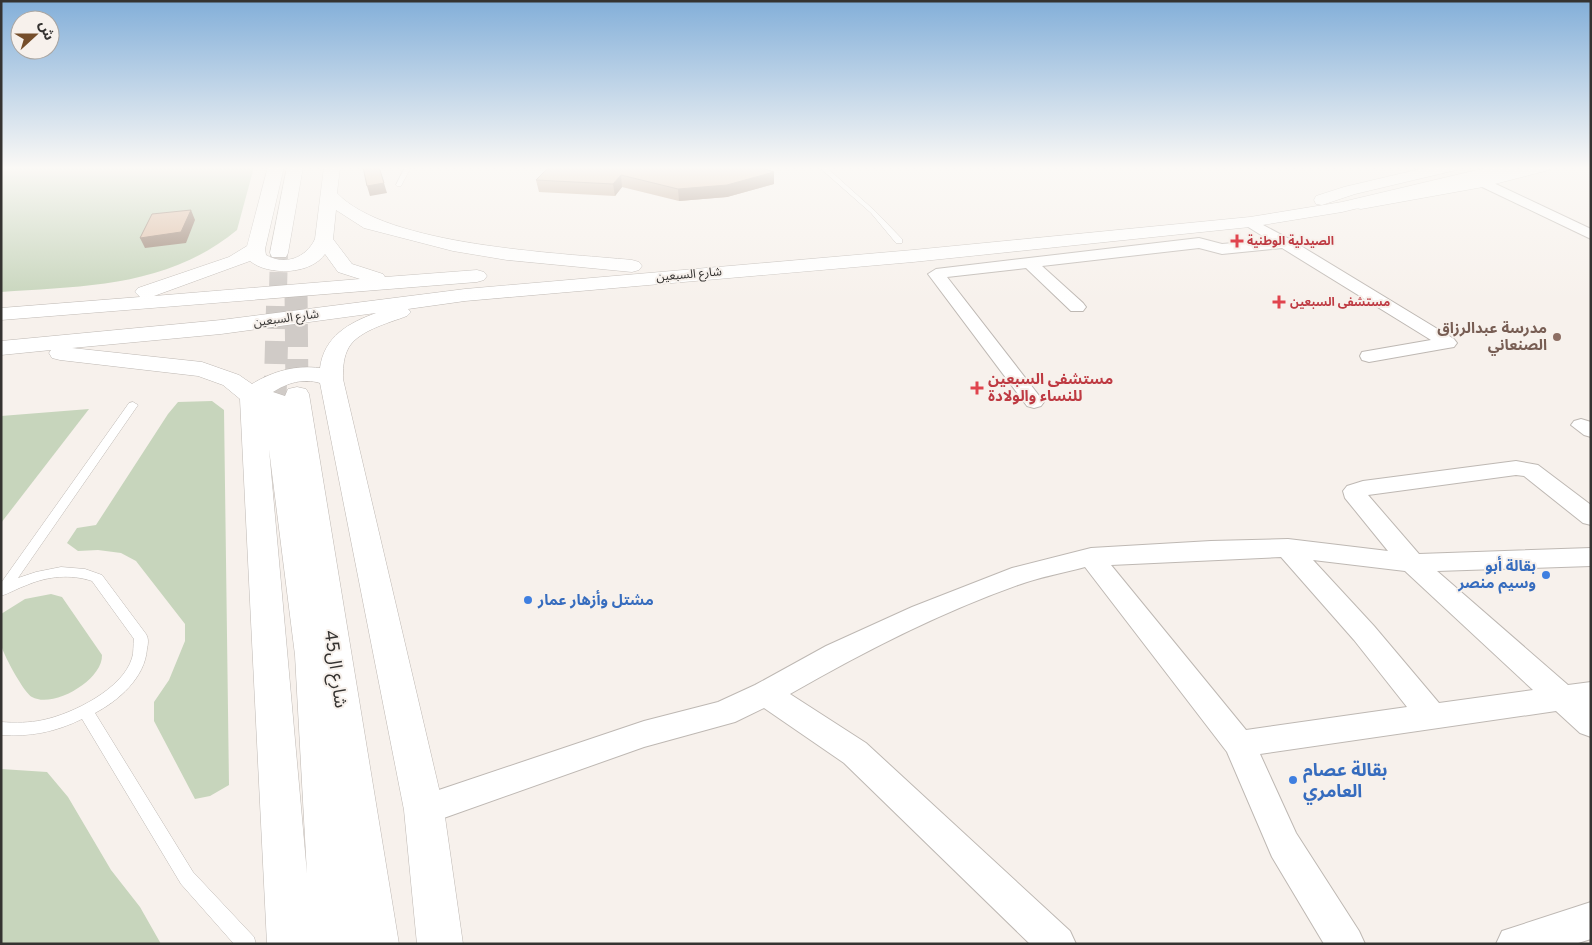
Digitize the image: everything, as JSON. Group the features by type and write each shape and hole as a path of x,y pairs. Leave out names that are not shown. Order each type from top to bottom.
{"main road":[{"path":"265,211 256,249 256,258 262,263 290,264 306,261 315,256 324,239 327,211"},
{"path":"291,211 287,252 297,211"},
{"path":"349,211 370,224 453,245 507,254 633,266"},
{"name":"شارع السبعين","path":"1,314 390,281 633,266 1241,211"},
{"name":"شارع السبعين","path":"9,348 221,327 466,295 1250,222 1317,211"},
{"path":"324,239 344,268 390,281"},
{"path":"100,306 236,261 256,249"},
{"path":"440,944 424,810 331,379 332,362 338,346 355,331 402,311 466,295"},
{"path":"9,348 202,369 275,396"},
{"path":"290,944 275,396 264,386 282,378 301,373 319,374 331,379"},
{"name":"شارع ال45","path":"275,396 312,655 334,944"},
{"name":"شارع ال45","path":"275,396 376,944"}],"street":[{"path":"1548,211 1591,235"},
{"path":"1250,222 1448,344 1368,356"},
{"path":"1034,402 936,274 1031,264 1199,242 1222,250 1286,243"},
{"path":"984,248 997,259 1013,265"},
{"path":"1031,264 1077,307"},
{"path":"1591,517 1530,470 1516,468 1363,488 1355,491 1357,498 1412,563 1578,697 1591,724"},
{"path":"424,810 644,734 724,713 766,694 836,654 922,614 1012,577 1091,557 1211,550 1288,548 1412,563 1591,557"},
{"path":"1288,548 1364,633 1432,717"},
{"path":"1091,557 1239,744 1284,845 1346,944"},
{"path":"766,694 855,753 1057,944"},
{"path":"1239,744 1578,697"},
{"path":"1515,944 1591,920"}],"lane":[{"path":"872,211 900,241"},
{"path":"2,590 133,405"},
{"path":"1,728 26,730 46,726 85,711 114,692 134,671 143,648 141,638 97,578 87,574 58,572 40,575 2,590"},
{"path":"85,711 187,878 247,944"}],"green space":[{"path":"1,211 242,211 237,230 211,249 183,263 154,273 95,285 1,292"},
{"path":"212,401 224,410 229,785 210,796 195,799 154,721 154,702 169,680 185,641 185,624 136,561 121,553 98,550 78,551 67,543 77,528 96,525 168,414 178,402"},
{"path":"89,409 1,523 1,416"},
{"path":"51,594 62,597 102,655 100,664 86,682 64,696 41,700 32,697 24,689 4,653 1,640 1,614 25,599"},
{"path":"1,769 47,772 68,797 111,870 140,907 161,944 1,944"}],"building":[{"path":"190,211 181,232 140,238 152,214"}],"tunnel":[{"path":"278,290 279,253"},
{"path":"275,399 278,289"},
{"path":"296,289 297,394"}],"place":[{"name":"الصيدلية الوطنية","path":"1237,241"},
{"name":"مستشفى السبعين","path":"1279,302"},
{"name":"مدرسة عبدالرزاق الصنعاني","path":"1557,337"},
{"name":"مستشفى السبعين للنساء والولادة","path":"977,388"},
{"name":"بقالة أبو وسيم منصر","path":"1546,575"},
{"name":"مشتل وأزهار عمار","path":"528,600"},
{"name":"بقالة عصام العامري","path":"1293,780"}]}
